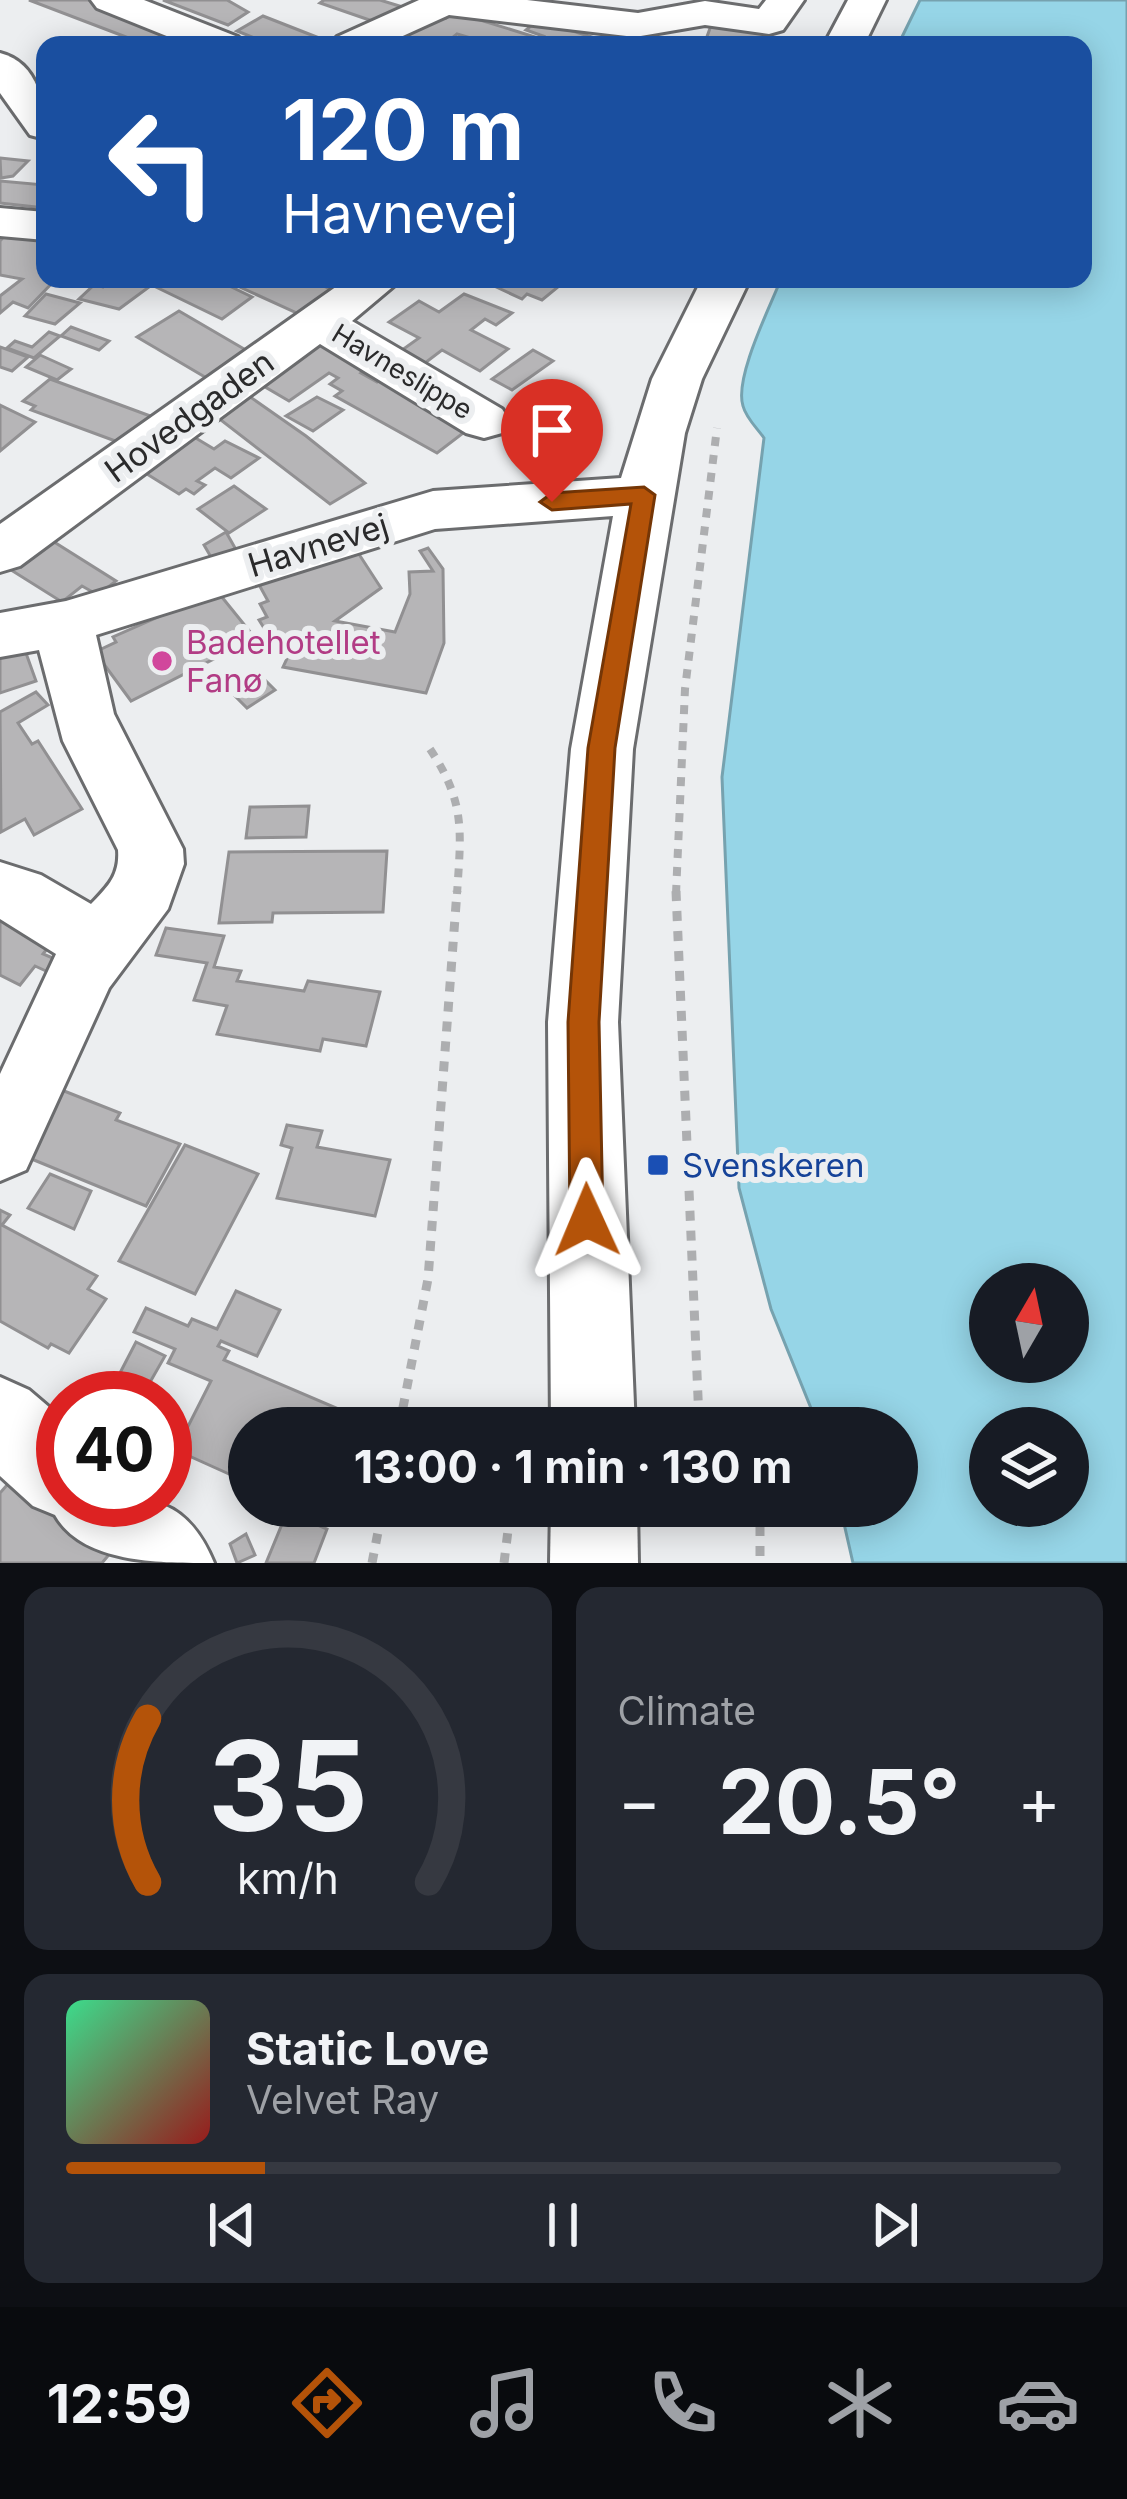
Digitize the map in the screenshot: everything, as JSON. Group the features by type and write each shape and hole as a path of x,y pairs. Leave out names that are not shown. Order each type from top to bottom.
{"street":[{"path":"110,0 201,36"},
{"path":"368,36 428,4 633,23 705,13 770,22 785,0"},
{"path":"849,36 867,0"},
{"path":"0,55 36,59"},
{"path":"0,65 36,114"},
{"path":"0,222 36,225"},
{"path":"593,1407 584,1022 602,748 644,495 676,379 722,288"},
{"name":"Havneslippe","path":"347,293 484,421"},
{"name":"Hovedgaden","path":"0,552 347,293"},
{"name":"Havnevej","path":"0,635 66,623 433,510 644,495"},
{"path":"0,1145 98,944 146,888 154,868 150,849 86,734 68,667 66,623"},
{"path":"0,890 98,944"},
{"path":"0,1419 36,1452"},
{"path":"125,1527 170,1563"},
{"path":"594,1527 594,1563"}],"path":[{"path":"698,1407 678,1014 676,842 691,607 718,422"},
{"path":"403,1407 428,1279 462,821 453,783 430,749"},
{"path":"372,1563 379,1527"},
{"path":"504,1563 508,1527"},
{"path":"760,1527 760,1563"}],"water":[{"path":"920,0 1127,0 1127,1563 853,1563 845,1527 918,1527 918,1407 811,1407 771,1309 739,1188 722,777 764,438 743,406 744,378 777,288 1092,288 1092,36 902,36"}],"building":[{"path":"29,0 106,0 174,31 164,36 123,36"},
{"path":"163,0 227,0 248,12 228,25"},
{"path":"380,0 406,8 381,24 320,3"},
{"path":"454,12 532,36 403,36 436,15 446,18"},
{"path":"263,16 314,36 250,36 237,31"},
{"path":"538,20 589,36 543,36 526,30"},
{"path":"713,20 774,27 771,36 707,36"},
{"path":"0,158 28,161 13,176 1,178"},
{"path":"0,181 36,184 36,207 0,203"},
{"path":"8,232 36,237 36,288 47,288 28,308 13,302 0,313 0,296 22,279 0,275 0,241"},
{"path":"91,288 148,288 119,309 79,299"},
{"path":"158,288 234,288 252,297 222,319"},
{"path":"242,288 328,288 341,294 310,319"},
{"path":"498,288 557,288 542,300 527,294 522,299"},
{"path":"46,294 80,303 55,324 25,316"},
{"path":"464,294 512,313 496,325 485,319 471,330 508,349 480,371 442,350 425,363 402,350 419,338 389,322 419,301 439,312"},
{"path":"179,311 251,353 210,380 137,337"},
{"path":"71,327 109,341 99,350 61,336"},
{"path":"49,332 60,336 34,358 7,348 15,341 32,347"},
{"path":"321,333 373,364 361,373 377,382 387,375 475,424 437,453 335,396 342,391 330,384 338,378 329,373 289,401 253,380"},
{"path":"0,347 28,357 12,371 0,367"},
{"path":"533,350 553,361 512,390 492,379"},
{"path":"40,355 71,369 57,380 26,367"},
{"path":"50,379 153,417 118,442 31,410 35,406 23,401"},
{"path":"246,394 365,483 330,504 213,414"},
{"path":"317,397 343,410 313,431 286,416"},
{"path":"0,405 35,422 0,451"},
{"path":"184,431 214,449 225,441 259,458 231,478 215,468 197,481 205,485 194,494 186,489 179,494 134,466"},
{"path":"234,486 266,509 229,533 198,509"},
{"path":"226,532 239,555 215,564 204,545"},
{"path":"43,535 116,581 98,595 82,586 62,602 3,565"},
{"path":"353,545 381,588 335,621 395,632 410,594 409,572 433,571 420,551 428,548 443,569 444,643 426,693 283,667 297,637 287,635 276,647 259,620 267,617 260,604 268,601 257,581"},
{"path":"217,591 255,638 131,701 95,652 116,642 113,637"},
{"path":"22,642 36,681 0,693 0,649"},
{"path":"260,675 275,690 247,708 232,693"},
{"path":"36,692 48,705 18,723 32,744 38,741 82,809 34,835 25,819 1,832 0,712"},
{"path":"309,806 306,837 246,838 250,807"},
{"path":"387,851 383,912 273,913 272,922 219,923 229,852"},
{"path":"0,899 58,935 43,954 55,959 46,971 35,966 20,985 0,975"},
{"path":"166,928 224,936 214,967 241,971 237,981 304,991 308,981 380,992 366,1046 323,1039 320,1051 217,1034 227,1006 194,1000 207,963 156,955"},
{"path":"54,1087 120,1113 116,1120 180,1144 146,1206 12,1151"},
{"path":"287,1125 322,1131 317,1147 390,1160 375,1216 277,1198 292,1148 281,1145"},
{"path":"185,1145 258,1174 195,1294 119,1261"},
{"path":"50,1174 91,1191 74,1229 28,1208"},
{"path":"0,1210 10,1215 2,1225 97,1276 88,1289 106,1299 69,1353 51,1344 48,1348 0,1321"},
{"path":"236,1291 280,1310 257,1356 221,1341 218,1346 229,1351 224,1360 334,1407 228,1407 228,1474 192,1457 192,1418 211,1381 168,1363 175,1349 134,1332 146,1308 188,1326 192,1319 217,1329"},
{"path":"136,1342 165,1356 156,1371 121,1371"},
{"path":"30,1459 36,1465 36,1527 104,1527 122,1539 102,1563 0,1563 0,1493"},
{"path":"281,1527 327,1529 314,1563 266,1563"},
{"path":"246,1534 255,1555 237,1563 230,1544"}],"place":[{"name":"Badehotellet Fanø","path":"162,661"},
{"name":"Svenskeren","path":"658,1165"}],"route":[{"path":"552,502 644,495 602,748 584,1022 587,1220"}]}
